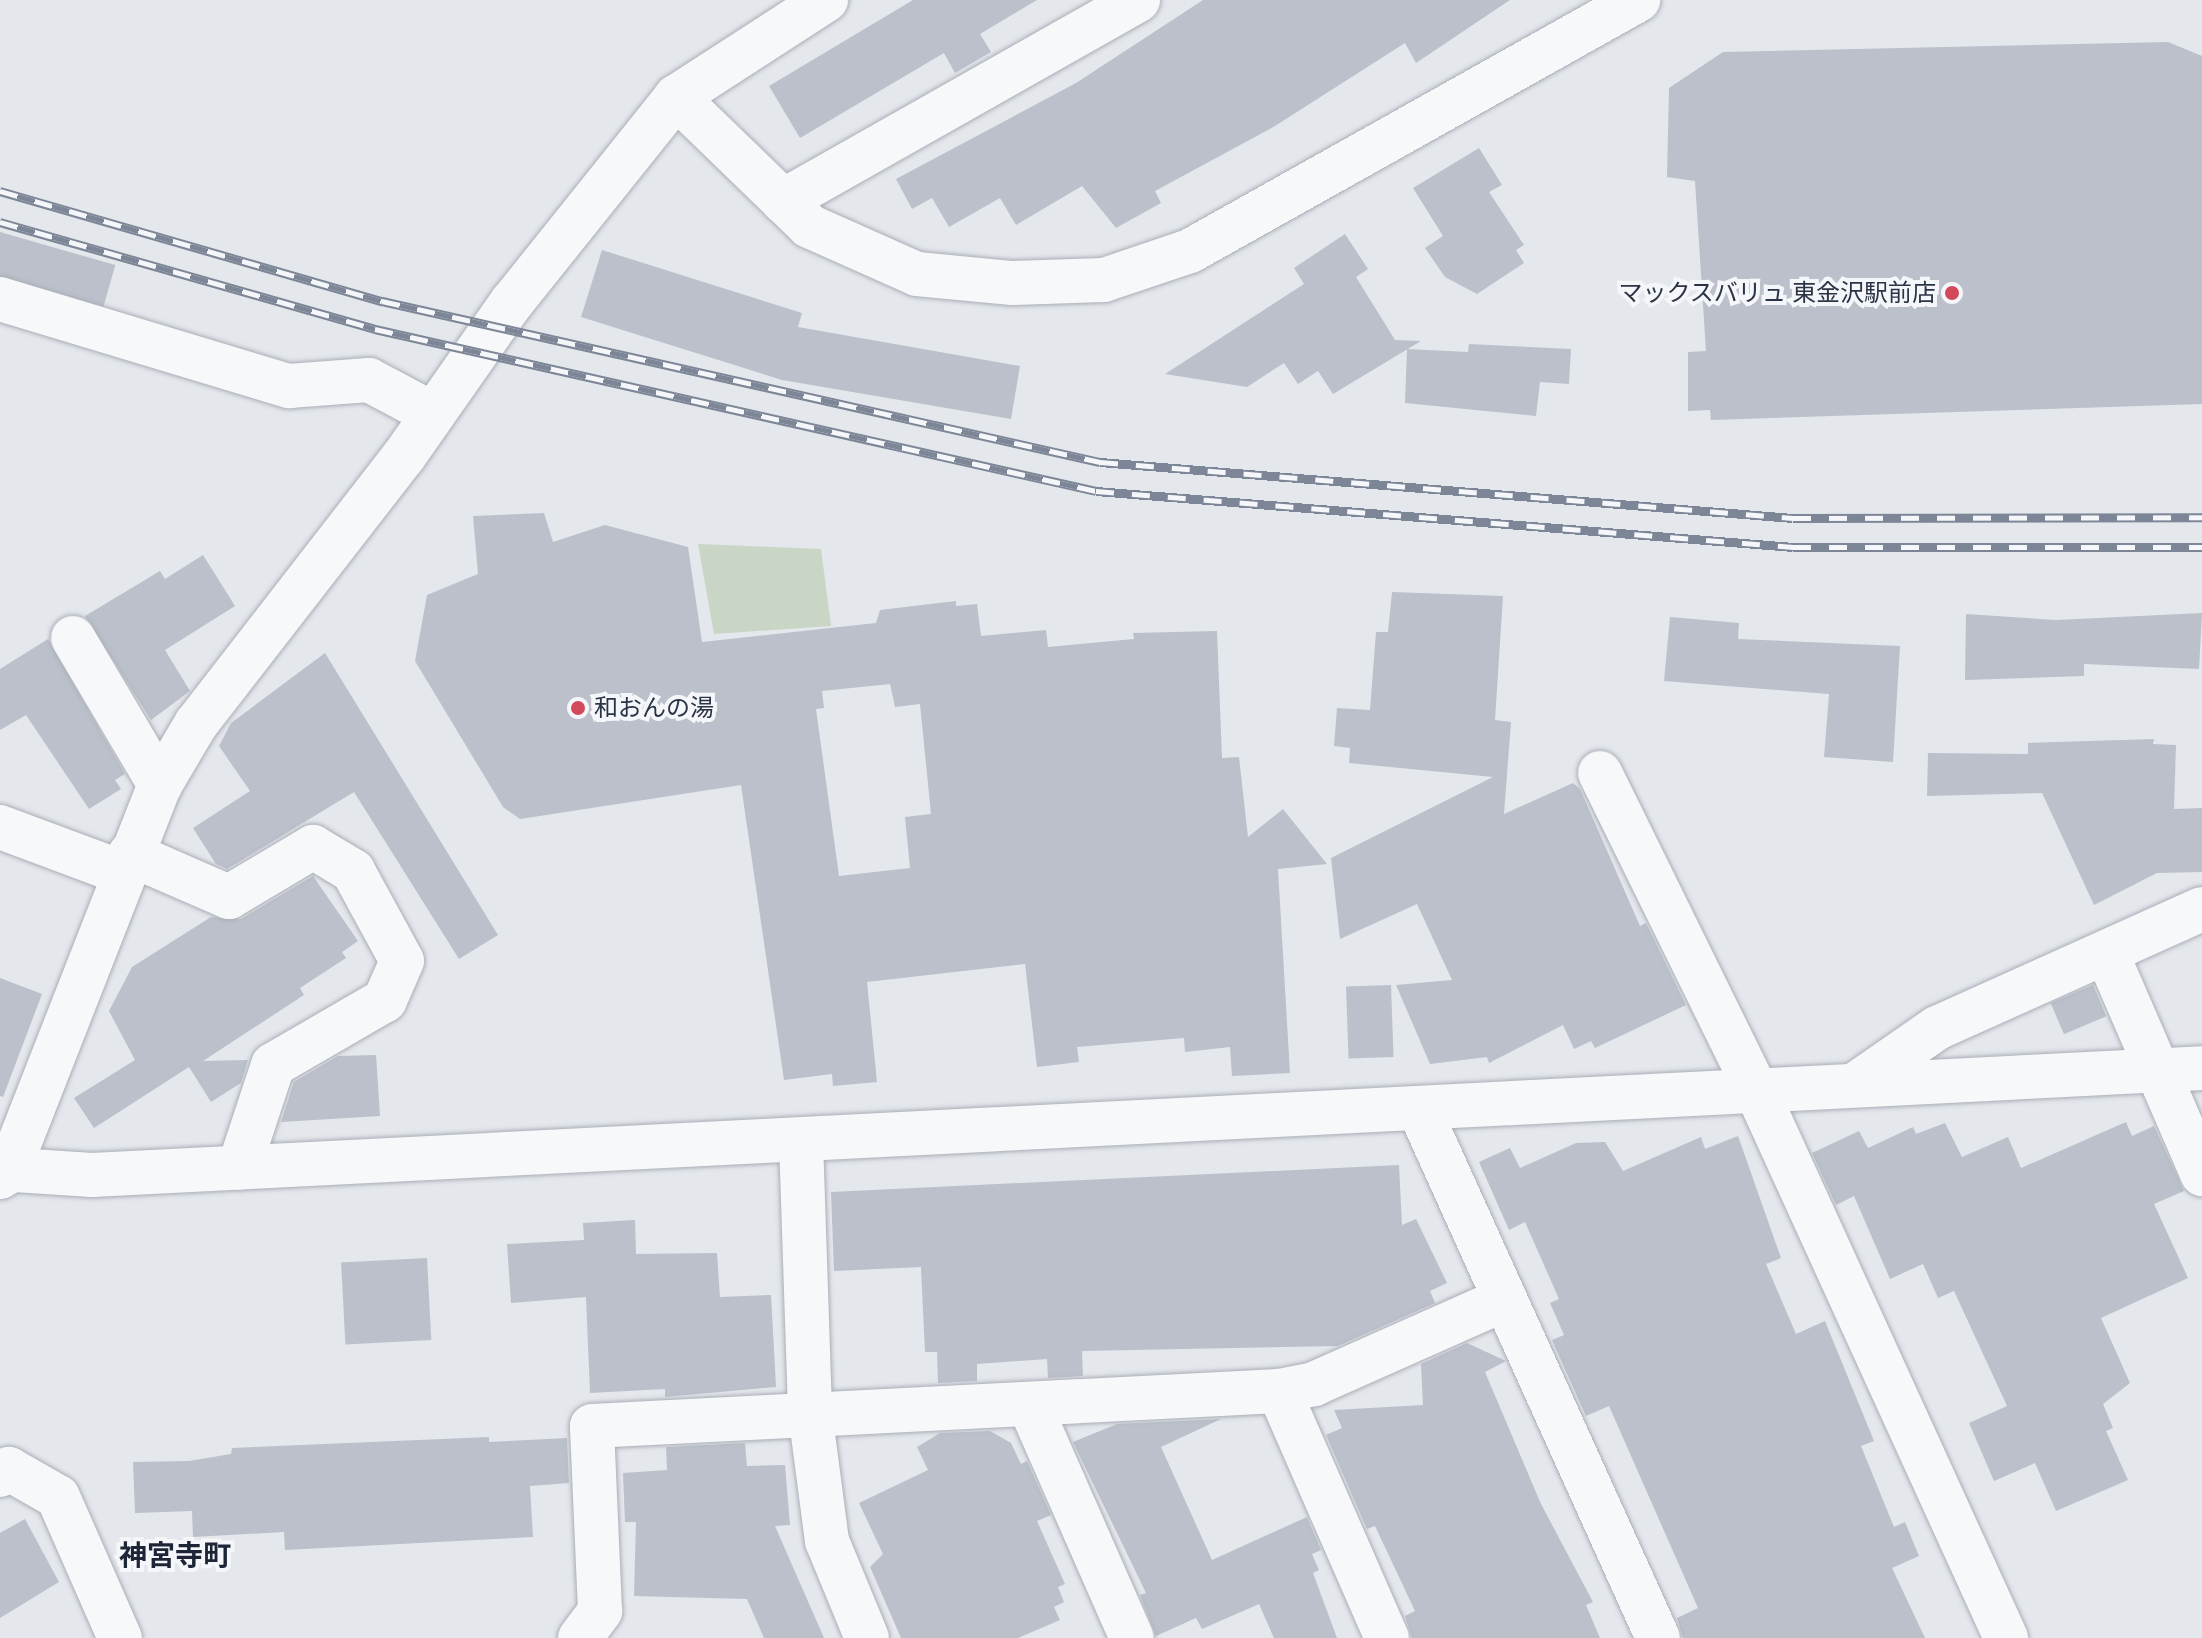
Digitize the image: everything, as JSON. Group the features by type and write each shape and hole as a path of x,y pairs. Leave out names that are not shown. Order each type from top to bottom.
{"street":[{"path":"826,0 676,97 512,302 433,414 196,724 160,785 3,1173 239,1168 1758,1094 1859,1082 2202,1068"},
{"path":"783,201 1138,0"},
{"path":"676,97 809,226 917,274 1013,283 1104,280 1190,251 1638,0"},
{"path":"0,299 289,386 369,380 433,414"},
{"path":"73,638 160,785"},
{"path":"1600,773 1758,1094 2006,1638"},
{"path":"0,827 127,863 229,897 313,847 353,871 402,961 385,1000 273,1065 239,1168"},
{"path":"1859,1082 1937,1028 2202,909"},
{"path":"2107,954 2202,1174"},
{"path":"1420,1111 1658,1638"},
{"path":"801,1140 810,1412 827,1541 867,1638"},
{"path":"580,1638 600,1611 592,1426 810,1412 1030,1406 1279,1391 1314,1384 1505,1299"},
{"path":"1279,1391 1387,1638"},
{"path":"1030,1406 1132,1638"},
{"path":"0,1475 9,1469 58,1497 120,1638"}],"green space":[{"path":"698,544 821,549 831,626 714,634"}],"building":[{"path":"913,0 1037,0 980,34 991,52 955,73 944,53 800,138 769,86"},
{"path":"1203,0 1510,0 1416,63 1405,43 1275,126 1155,191 1161,203 1116,228 1082,186 1016,225 1000,198 949,227 932,198 912,209 896,179 1076,83"},
{"name":"マックスバリュ 東金沢駅前店","path":"2168,42 2202,56 2202,404 1711,420 1710,410 1688,411 1688,352 1706,351 1695,181 1667,177 1669,88 1723,52"},
{"path":"1479,148 1502,185 1489,192 1524,245 1516,250 1524,263 1477,294 1445,277 1425,248 1443,236 1413,188"},
{"path":"0,232 115,265 103,306 0,277"},
{"path":"1345,234 1368,269 1356,277 1395,340 1421,341 1333,394 1318,371 1298,384 1284,363 1247,387 1165,374 1304,284 1294,268"},
{"path":"602,250 802,313 798,327 1020,366 1011,419 782,380 581,317"},
{"path":"1469,344 1571,349 1569,384 1540,382 1536,416 1405,403 1407,349 1468,352"},
{"path":"544,513 553,542 605,525 688,547 702,642 876,623 880,610 956,601 956,606 977,604 981,636 1046,630 1048,647 1134,639 1133,633 1217,631 1222,758 1239,757 1248,837 1283,809 1327,864 1278,869 1290,1073 1232,1076 1230,1047 1185,1052 1184,1038 1077,1047 1079,1062 1037,1067 1025,964 867,982 877,1082 833,1086 832,1074 784,1080 741,785 520,819 503,807 415,661 427,595 478,574 473,516","holes":["890,684 895,707 920,704 931,814 905,817 910,868 839,876 816,709 824,708 822,691"]},
{"path":"203,555 235,606 165,650 190,691 151,720 85,616 160,571 165,579"},
{"path":"1392,592 1503,596 1495,720 1511,722 1504,814 1573,783 1580,789 1640,926 1646,923 1686,1005 1595,1048 1591,1041 1574,1049 1563,1025 1489,1063 1487,1057 1430,1064 1396,985 1452,980 1417,904 1340,939 1331,858 1493,777 1349,763 1350,748 1334,746 1337,708 1370,710 1376,632 1388,632"},
{"path":"2202,613 2199,669 2084,664 2084,676 1965,680 1966,614 2056,620"},
{"path":"1670,617 1739,623 1738,639 1900,646 1893,762 1824,757 1829,694 1664,681"},
{"path":"48,639 125,774 115,780 121,789 89,809 26,715 0,730 0,669"},
{"path":"325,653 498,935 459,959 354,792 227,869 216,864 193,828 250,791 219,746 231,723"},
{"path":"2154,739 2153,744 2176,745 2174,809 2202,808 2202,872 2157,873 2094,905 2042,793 1927,796 1928,753 2028,754 2028,743"},
{"path":"313,876 358,941 342,952 346,958 300,988 304,995 203,1061 248,1060 241,1083 211,1102 189,1067 94,1128 74,1098 135,1060 109,1011 132,967 211,917 241,919"},
{"path":"0,978 42,994 3,1097 0,1096"},
{"path":"1391,985 1394,1057 1349,1059 1346,987"},
{"path":"2093,985 2106,1016 2064,1034 2051,1003"},
{"path":"376,1055 380,1116 281,1122 294,1082 338,1056"},
{"path":"2126,1122 2132,1136 2154,1126 2184,1191 2154,1204 2188,1278 2101,1318 2130,1383 2103,1404 2113,1428 2106,1431 2128,1480 2056,1511 2035,1463 1994,1481 1969,1423 2007,1406 1954,1291 1938,1298 1923,1264 1890,1279 1854,1196 1836,1205 1812,1153 1859,1131 1868,1148 1913,1127 1916,1134 1945,1123 1962,1157 2008,1137 2021,1168"},
{"path":"1738,1136 1781,1258 1766,1264 1796,1334 1825,1321 1874,1441 1861,1446 1894,1527 1905,1522 1919,1556 1892,1568 1925,1638 1683,1638 1677,1618 1698,1608 1609,1406 1586,1416 1552,1340 1564,1335 1550,1303 1559,1299 1525,1222 1509,1230 1479,1162 1510,1148 1520,1168 1576,1143 1605,1142 1623,1171 1701,1137 1705,1149"},
{"path":"1399,1165 1402,1225 1416,1219 1447,1283 1430,1291 1435,1303 1338,1346 1082,1351 1083,1376 1048,1378 1047,1359 977,1364 977,1381 938,1383 937,1352 925,1352 921,1267 834,1271 831,1192"},
{"path":"635,1220 636,1254 717,1253 720,1297 771,1295 776,1387 665,1397 665,1389 590,1393 586,1297 511,1303 507,1244 584,1240 583,1223"},
{"path":"427,1258 431,1340 345,1344 341,1263"},
{"path":"1467,1343 1506,1361 1485,1372 1541,1504 1593,1602 1586,1605 1600,1638 1412,1638 1405,1616 1415,1611 1375,1526 1367,1529 1326,1435 1342,1428 1334,1410 1423,1405 1421,1364"},
{"path":"1221,1419 1161,1447 1212,1560 1307,1517 1321,1550 1312,1554 1319,1570 1313,1573 1337,1638 1274,1638 1259,1604 1202,1629 1196,1618 1156,1636 1140,1595 1146,1593 1073,1442 1117,1424"},
{"path":"990,1431 1011,1443 1021,1464 1027,1461 1051,1515 1037,1521 1065,1584 1058,1587 1064,1602 1054,1607 1060,1620 1018,1638 901,1638 870,1567 883,1554 859,1503 928,1470 917,1447 940,1433"},
{"path":"489,1437 489,1442 567,1438 569,1483 530,1486 533,1537 285,1550 284,1532 193,1537 192,1511 135,1513 133,1462 189,1461 231,1454 232,1448"},
{"path":"745,1443 747,1466 785,1465 790,1525 775,1526 824,1638 764,1638 747,1599 634,1596 636,1522 625,1522 623,1473 667,1470 666,1447"},
{"path":"25,1519 59,1582 0,1618 0,1533"}],"railway":[{"path":"0,191 382,301 1100,462 1793,518 2202,517"},
{"path":"0,222 375,329 1096,491 1793,547 2202,547"}],"place":[{"name":"マックスバリュ 東金沢駅前店","path":"1952,293"},
{"name":"和おんの湯","path":"578,708"}],"district":[{"name":"神宮寺町","path":"175,1556"}]}
